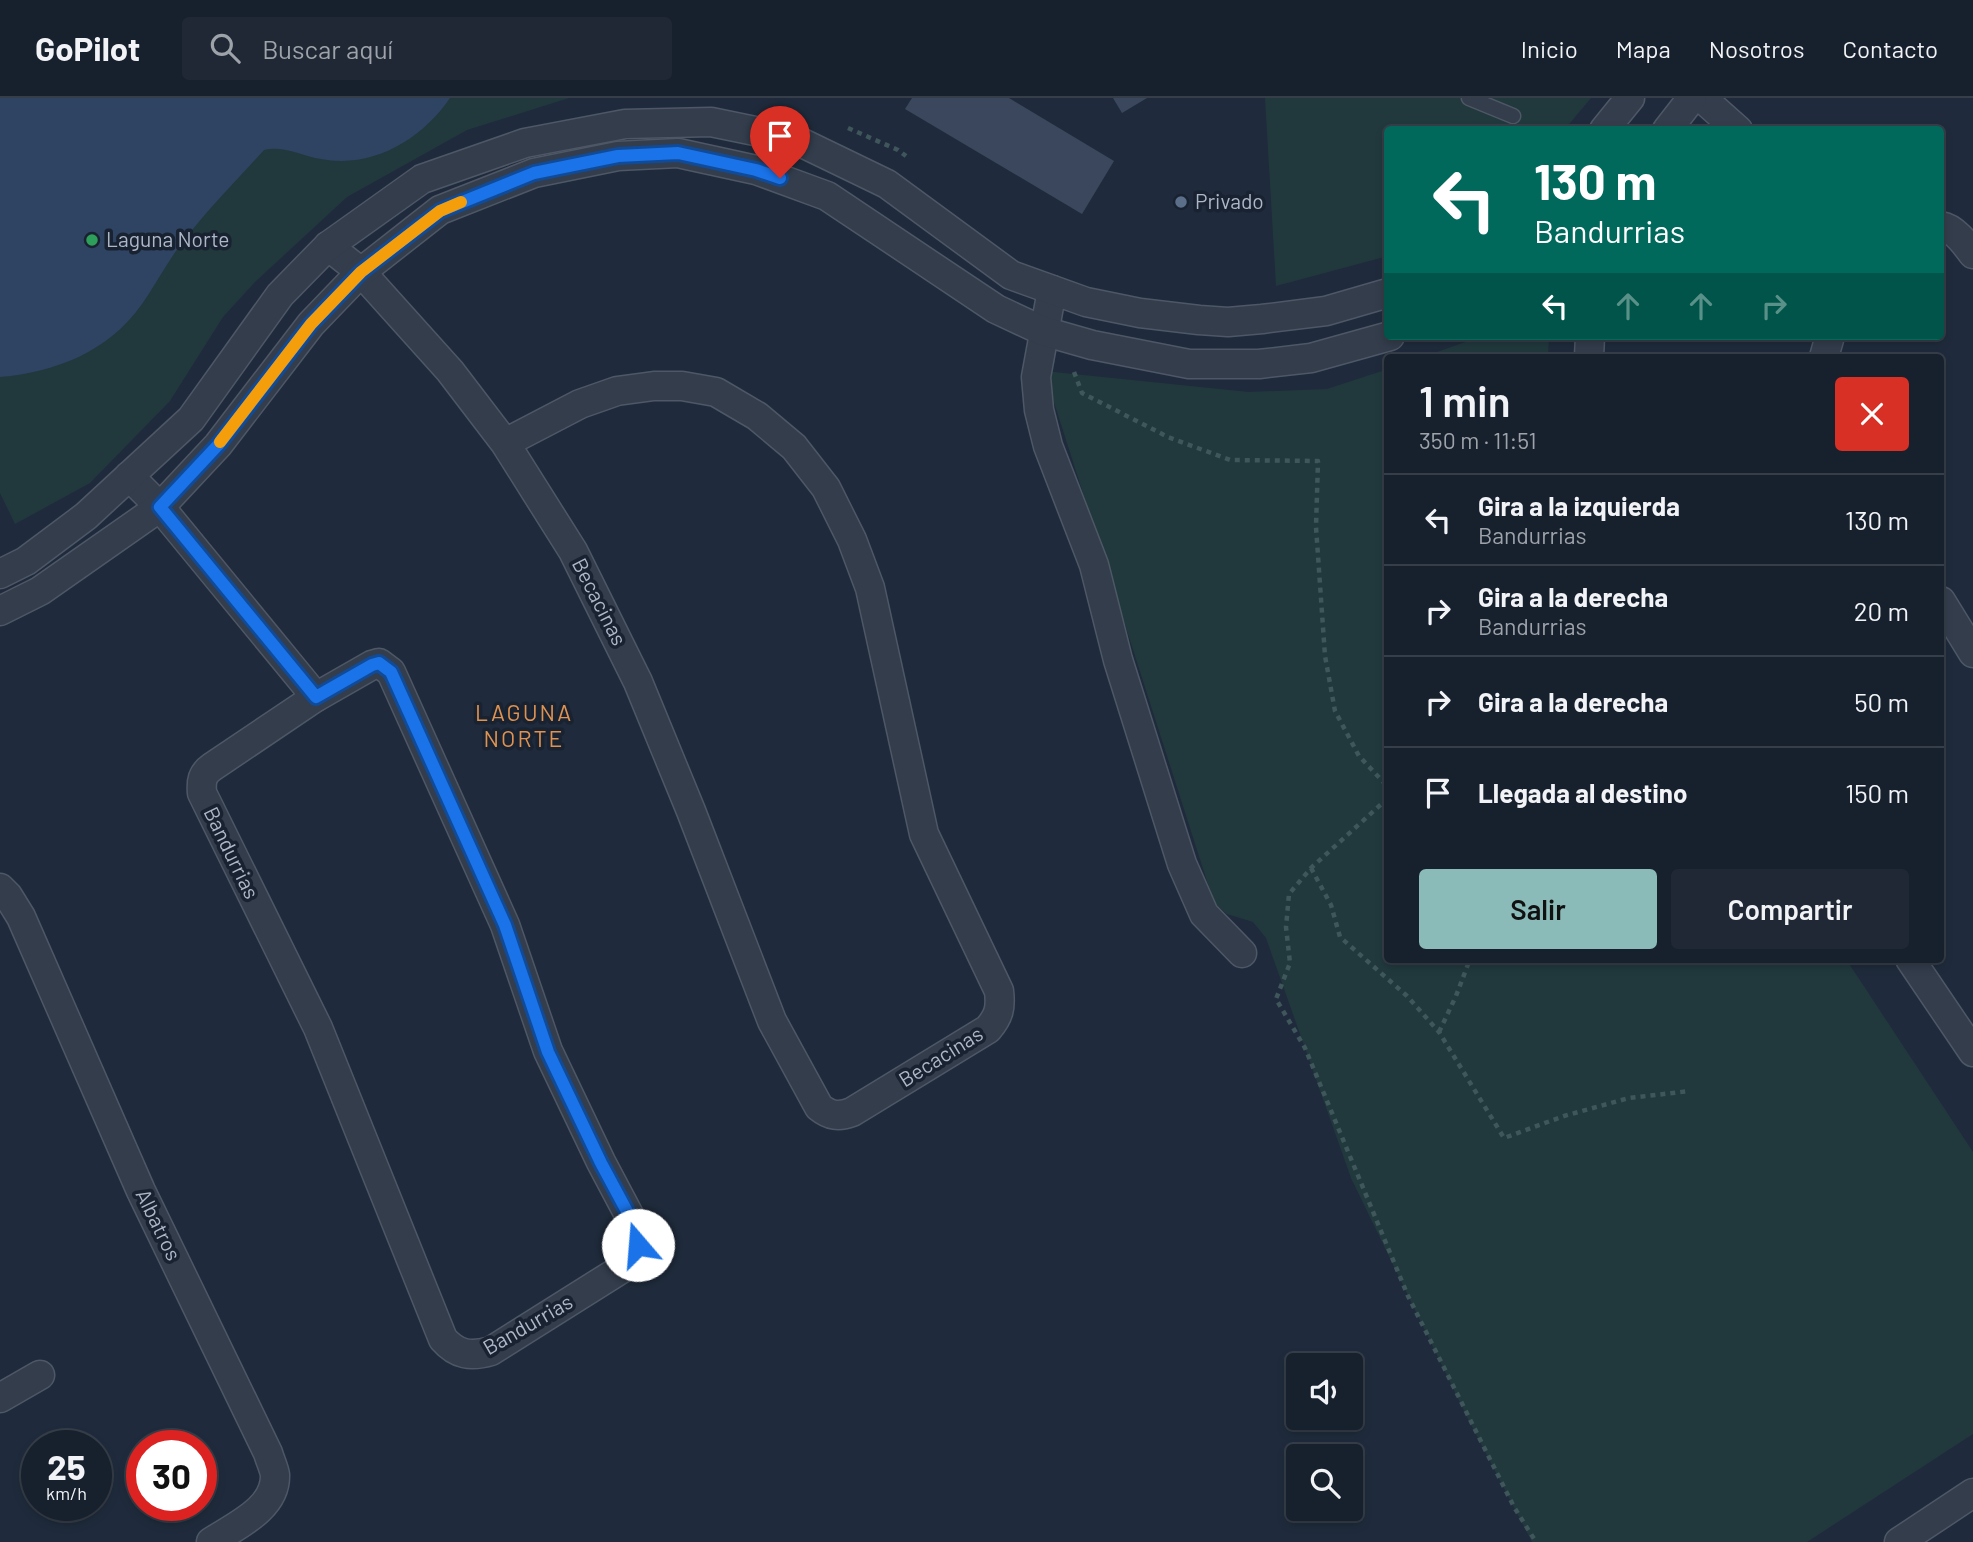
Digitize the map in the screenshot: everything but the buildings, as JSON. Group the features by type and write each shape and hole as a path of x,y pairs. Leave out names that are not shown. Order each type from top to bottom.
{"street":[{"path":"1607,126 1630,98"},
{"path":"1670,126 1692,98"},
{"path":"1702,98 1734,126"},
{"path":"0,574 26,561 86,516 191,419 280,295 328,246 422,179 525,143 625,124 711,122 794,139 887,184 1011,275 1086,302 1140,313 1228,322 1326,311 1384,294"},
{"path":"0,611 40,591 160,507 218,445 311,324 361,272 440,211 534,173 618,156 678,153 756,170 827,196 996,309 1043,331 1145,357 1189,364 1259,364 1311,358 1384,338"},
{"path":"1944,226 1973,254"},
{"name":"Becacinas","path":"328,246 361,272 450,371 505,443 573,551 638,682 772,1021 819,1107 835,1116 852,1112 988,1028 998,1017 1001,1006 999,991 924,834 870,589 852,540 826,488 794,447 757,416 716,392 682,386 654,386 617,391 580,404 505,443"},
{"path":"1052,290 1036,377 1039,410 1048,446 1094,565 1118,660 1182,864 1204,914 1242,953"},
{"path":"130,476 160,507 316,697"},
{"path":"1944,606 1973,653"},
{"name":"Bandurrias","path":"379,663 391,672 505,925 548,1052 601,1163 637,1230 638,1245 623,1268 491,1351 476,1355 452,1350 443,1339 318,1028 202,793 201,782 205,772 316,697 372,665 379,663"},
{"name":"Albatros","path":"0,888 21,916 141,1191 268,1453 275,1473 273,1489 267,1501 253,1514 211,1542"},
{"path":"1913,963 1973,1052"},
{"path":"0,1398 40,1375"},
{"path":"1899,1542 1973,1493"}],"lane":[{"path":"1469,98 1513,116"}],"path":[{"path":"847,127 898,150 908,158"},
{"path":"1074,340 1072,366 1082,393 1168,437 1230,460 1318,461 1316,527 1325,656 1335,711 1359,756 1384,783"},
{"path":"1384,802 1311,868 1289,894 1286,927 1290,963 1276,999 1305,1048 1408,1296 1514,1507 1536,1542"},
{"path":"1311,868 1331,905 1340,937 1407,996 1439,1032 1504,1138 1563,1116 1629,1098 1690,1091"},
{"path":"1439,1032 1468,963"}],"green space":[{"path":"0,98 569,98 467,130 347,197 255,282 223,317 170,401 90,483 15,524 0,493"},
{"path":"1265,98 1591,98 1568,126 1384,126 1384,257 1276,286"},
{"path":"1471,340 1549,340 1548,354 1431,354"},
{"path":"1384,370 1384,963 1849,963 1973,1152 1973,1434 1807,1542 1532,1542 1467,1417 1351,1178 1266,938 1253,922 1227,914 1214,903 1044,371 1249,392 1327,389"}],"water":[{"name":"Laguna Norte","path":"0,98 450,98 439,113 411,138 377,155 340,161 285,150 264,150 196,225 142,304 113,335 97,347 61,364 0,377"}],"slow traffic":[{"path":"220,442 311,324 361,272 440,211 461,202"}],"place":[{"name":"Privado","path":"1181,202"},
{"name":"Laguna Norte","path":"92,240"}],"district":[{"name":"LAGUNA NORTE","path":"524,726"}],"route":[{"path":"638,1245 637,1230 601,1163 548,1052 505,925 391,672 379,663 372,665 316,697 160,507 218,445 311,324 361,272 440,211 534,173 618,156 678,153 780,178"}]}
